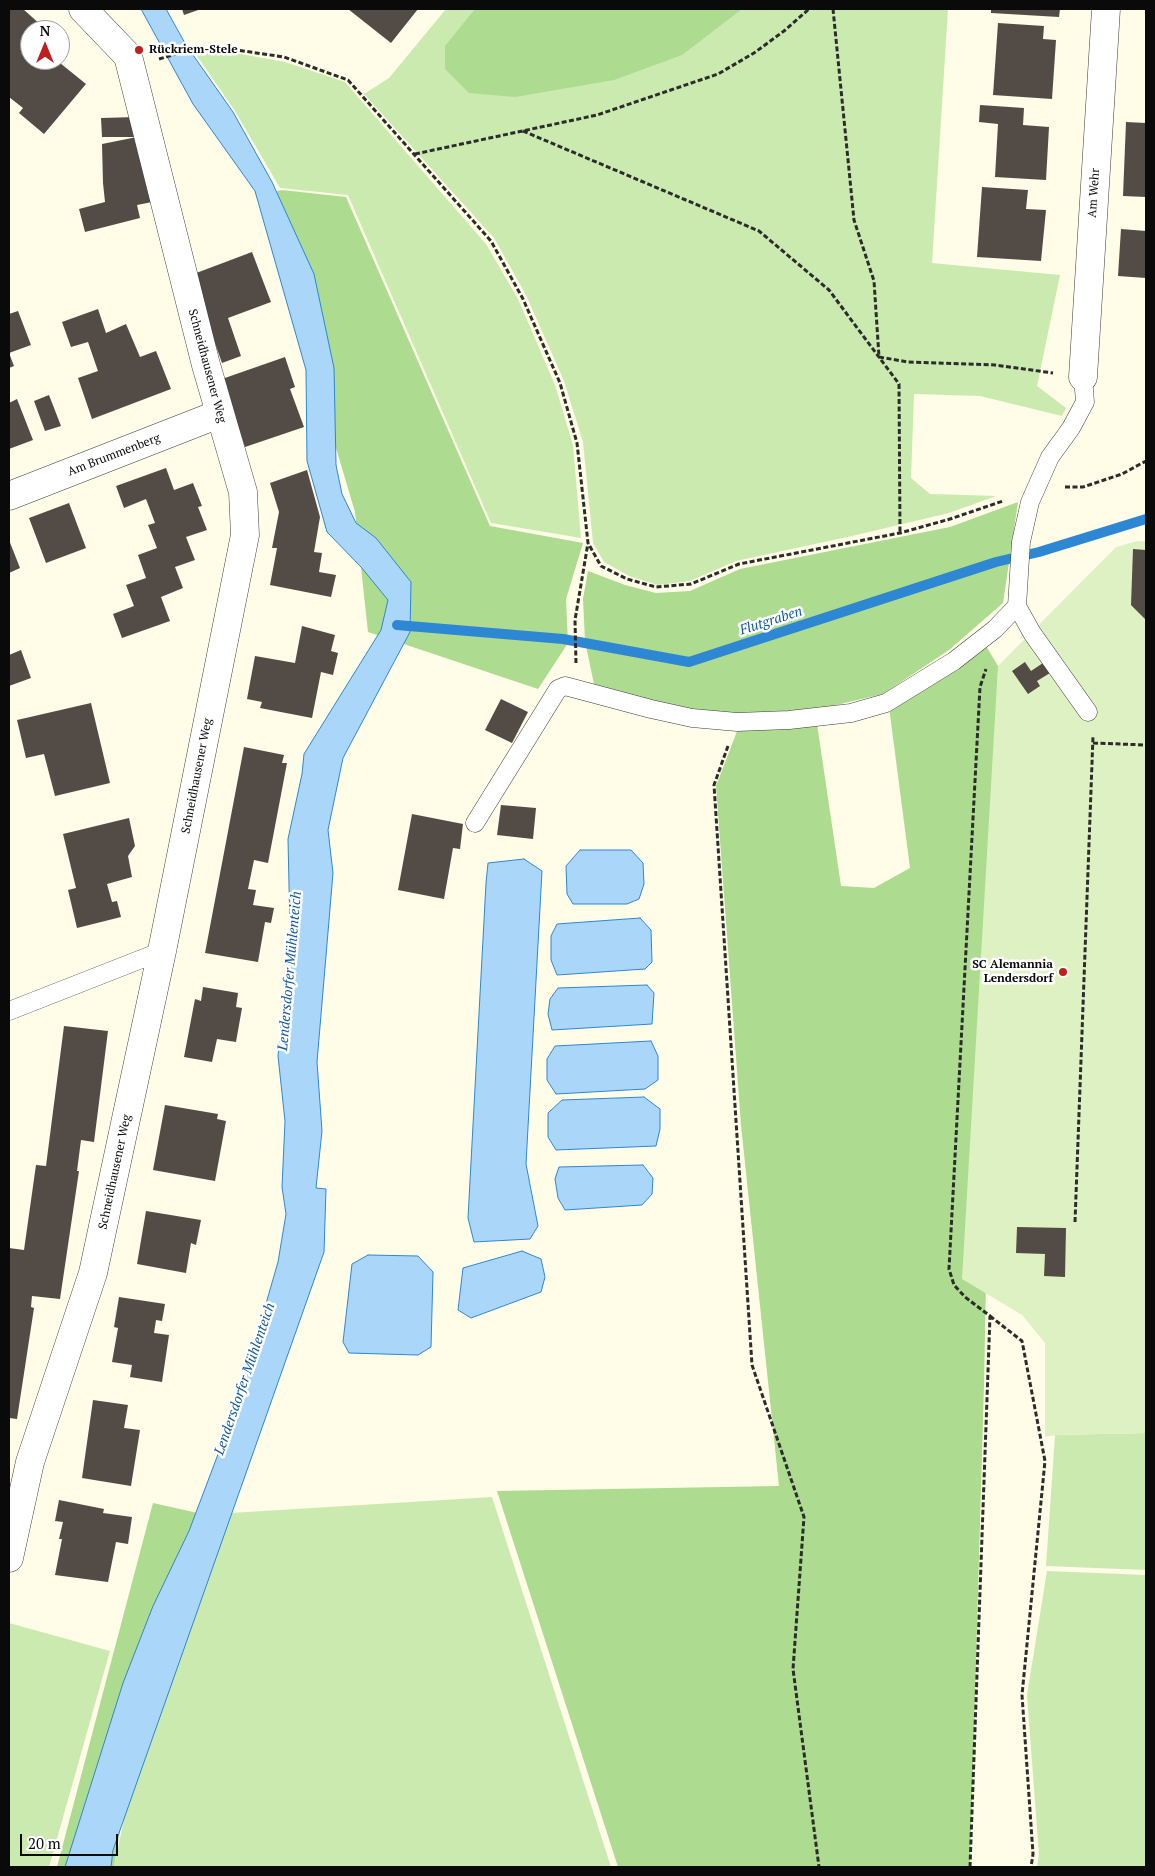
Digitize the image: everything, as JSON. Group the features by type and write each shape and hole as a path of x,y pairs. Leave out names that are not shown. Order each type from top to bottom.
{"street":[{"name":"Schneidhausener Weg","path":"9,1558 19,1464 93,1273 162,951 245,535 243,492 220,414 128,56 83,9"},
{"name":"Am Wehr","path":"1083,377 1106,9"},
{"name":"Am Brummenberg","path":"9,496 220,414"}],"lane":[{"path":"1083,377 1085,402 1071,428 1050,457 1030,502 1021,542 1017,606 1032,633 1088,712"},
{"path":"475,823 558,689 565,686 692,718 737,722 818,718 850,713 886,702 954,661 995,629 1017,606"},
{"path":"9,1012 162,951"}],"path":[{"path":"415,154 597,115 718,74 754,53 784,31 809,9"},
{"path":"833,9 854,220 874,281 880,356"},
{"path":"162,59 193,49 222,48 284,57 348,80 491,241 527,307 560,383 577,443 588,543 575,620 576,664"},
{"path":"523,131 759,231 829,290 899,384 900,533"},
{"path":"880,356 908,362 994,365 1083,377"},
{"path":"588,543 602,566 627,579 656,587 691,584 739,564 900,533 950,520 1037,488 1083,487 1122,474 1146,461"},
{"path":"989,660 980,687 949,1269 954,1285 965,1297 1022,1341 1045,1461 1022,1695 1033,1854 1031,1867"},
{"path":"1075,1222 1093,743 1093,722 1088,712"},
{"path":"737,722 714,785 752,1365 804,1517 793,1669 819,1867"},
{"path":"1093,743 1146,745"},
{"path":"970,1867 990,1316"}],"green space":[{"path":"446,9 948,9 932,263 1060,275 1037,386 1066,408 1062,416 980,396 914,394 911,478 930,494 996,496 949,513 736,561 690,581 658,585 629,576 604,562 593,543 583,442 564,381 526,295 494,238 364,94 389,78"},
{"path":"475,9 742,9 682,55 614,80 515,97 469,93 445,69 445,46"},
{"path":"193,50 224,51 285,62 345,82 486,244 518,299 555,385 573,445 581,538 491,523 348,195 280,188 235,111"},
{"path":"282,190 346,197 490,526 583,543 566,599 568,643 538,689 368,632 355,512 261,195"},
{"path":"1018,502 1003,603 949,650 883,694 815,710 732,718 595,689 585,641 583,599 588,571 625,585 656,593 690,591 740,569 950,527"},
{"name":"SC Alemannia Lendersdorf","path":"1138,541 1146,541 1146,1433 1055,1435 1045,1437 1045,1343 1022,1315 962,1279 998,666 1116,547"},
{"path":"986,646 998,666 984,1385 970,1867 618,1867 497,1491 779,1486 741,1125 716,786 739,726 817,724 841,886 874,888 910,868 889,707"},
{"path":"1146,1433 1146,1570 1046,1566 1055,1435"},
{"path":"492,1497 611,1867 114,1867 128,1800 214,1514"},
{"path":"153,1503 211,1516 125,1800 114,1867 57,1867"},
{"path":"1047,1571 1146,1575 1146,1867 1037,1867 1039,1855 1027,1695"},
{"path":"9,1623 110,1651 49,1867 9,1867"}],"water":[{"name":"Lendersdorfer Mühlenteich","path":"141,9 166,9 186,45 233,112 272,182 314,274 334,368 336,465 342,494 356,523 376,538 411,582 410,632 343,758 328,830 333,873 317,1062 322,1131 316,1188 326,1189 324,1252 113,1850 111,1867 65,1867 123,1683 153,1606 189,1531 237,1404 278,1262 286,1214 282,1187 285,1121 278,1056 290,931 288,839 302,774 304,754 381,630 388,600 361,567 327,532 307,461 306,370 255,191 193,104"},
{"path":"580,850 631,850 643,863 644,884 639,899 627,904 573,904 567,894 566,866"},
{"path":"524,859 542,871 526,1164 538,1226 530,1239 474,1242 468,1218 488,863"},
{"path":"640,918 651,930 652,962 645,969 557,975 551,960 551,936 557,924"},
{"path":"647,985 654,993 652,1024 552,1030 548,1014 550,999 558,988"},
{"path":"651,1041 658,1056 658,1080 645,1089 556,1094 547,1080 547,1059 555,1046"},
{"path":"644,1097 660,1109 660,1129 656,1146 556,1150 548,1137 548,1113 562,1100"},
{"path":"643,1165 653,1178 652,1194 642,1205 565,1210 558,1198 555,1179 559,1167"},
{"path":"522,1251 541,1259 545,1277 541,1292 471,1318 458,1310 463,1268"},
{"path":"368,1255 418,1256 433,1272 431,1347 418,1355 349,1353 343,1342 352,1264"}],"building":[{"path":"9,9 23,9 35,20 20,20 20,70 69,70 86,84 44,134 19,113 23,108 9,97"},
{"path":"182,9 201,9 184,15"},
{"path":"348,9 418,9 391,43"},
{"path":"991,9 1060,9 1059,17 991,13"},
{"path":"998,23 1044,26 1043,39 1056,40 1052,99 993,95"},
{"path":"980,105 1024,108 1023,125 1049,127 1046,180 995,177 998,124 979,122"},
{"path":"136,117 137,137 102,137 101,118"},
{"path":"1126,122 1146,123 1146,197 1123,196"},
{"path":"137,137 157,201 137,205 140,218 85,232 79,209 105,202 102,144"},
{"path":"982,187 1028,190 1026,209 1046,210 1041,261 977,257"},
{"path":"1121,229 1146,231 1146,278 1118,276"},
{"path":"252,252 271,302 228,318 241,356 222,363 191,275"},
{"path":"98,309 106,333 126,324 140,357 156,351 171,389 92,419 78,378 98,371 88,342 71,347 62,322"},
{"path":"18,311 31,345 9,353 9,314"},
{"path":"9,353 14,366 9,368"},
{"path":"285,357 295,387 290,389 304,427 245,447 222,379"},
{"path":"49,395 61,426 45,431 34,401"},
{"path":"17,399 33,440 9,449 9,403"},
{"path":"166,468 174,490 193,483 202,506 198,507 207,530 186,537 195,560 175,567 183,588 161,597 170,621 122,638 113,614 134,606 126,585 146,578 138,555 157,548 148,525 155,523 146,499 124,508 116,486"},
{"path":"307,470 320,517 314,552 322,553 319,572 336,575 331,597 270,585 277,548 272,548 279,512 270,483"},
{"path":"69,503 86,548 46,563 29,518"},
{"path":"9,540 20,568 9,573"},
{"path":"1133,549 1146,550 1146,620 1131,605"},
{"path":"302,626 335,635 331,651 338,653 333,675 321,672 312,718 260,708 262,702 247,699 255,656 295,663"},
{"path":"21,650 31,678 9,686 9,655"},
{"path":"1025,662 1031,671 1043,663 1050,673 1037,681 1040,686 1028,694 1012,671"},
{"path":"501,699 528,712 512,743 485,730"},
{"path":"91,703 110,783 55,796 44,754 26,758 17,720"},
{"path":"244,747 284,755 282,763 287,763 268,863 254,860 248,889 256,890 253,905 274,908 271,923 265,922 258,962 205,953"},
{"path":"501,805 536,808 533,839 497,835"},
{"path":"412,814 463,824 460,849 453,848 444,899 398,890"},
{"path":"129,818 135,846 128,856 132,877 107,884 112,902 117,901 121,917 77,928 68,890 76,888 63,834"},
{"path":"203,987 238,993 236,1007 242,1008 236,1042 217,1039 212,1062 184,1057 195,999 201,1001"},
{"path":"64,1026 108,1031 94,1142 81,1140 77,1171 79,1171 60,1299 32,1296 31,1307 34,1308 17,1419 9,1418 9,1248 24,1250 36,1165 46,1166"},
{"path":"165,1105 218,1114 217,1119 226,1121 215,1181 153,1170"},
{"path":"146,1211 201,1220 196,1245 191,1243 186,1273 137,1264"},
{"path":"1017,1227 1066,1228 1065,1277 1044,1276 1045,1254 1016,1253"},
{"path":"119,1297 165,1304 162,1321 156,1320 154,1333 169,1335 162,1382 130,1377 132,1365 112,1362 118,1328 114,1327"},
{"path":"93,1400 128,1405 124,1428 140,1430 131,1486 82,1478"},
{"path":"59,1500 104,1509 103,1513 132,1517 128,1544 116,1542 108,1582 55,1575 62,1539 59,1539 63,1522 55,1521"}],"waterway":[{"name":"Flutgraben","path":"397,625 563,639 689,662 996,562 1039,552 1146,519"}],"place":[{"name":"Rückriem-Stele","path":"139,50"},
{"name":"SC Alemannia Lendersdorf","path":"1063,972"}]}
